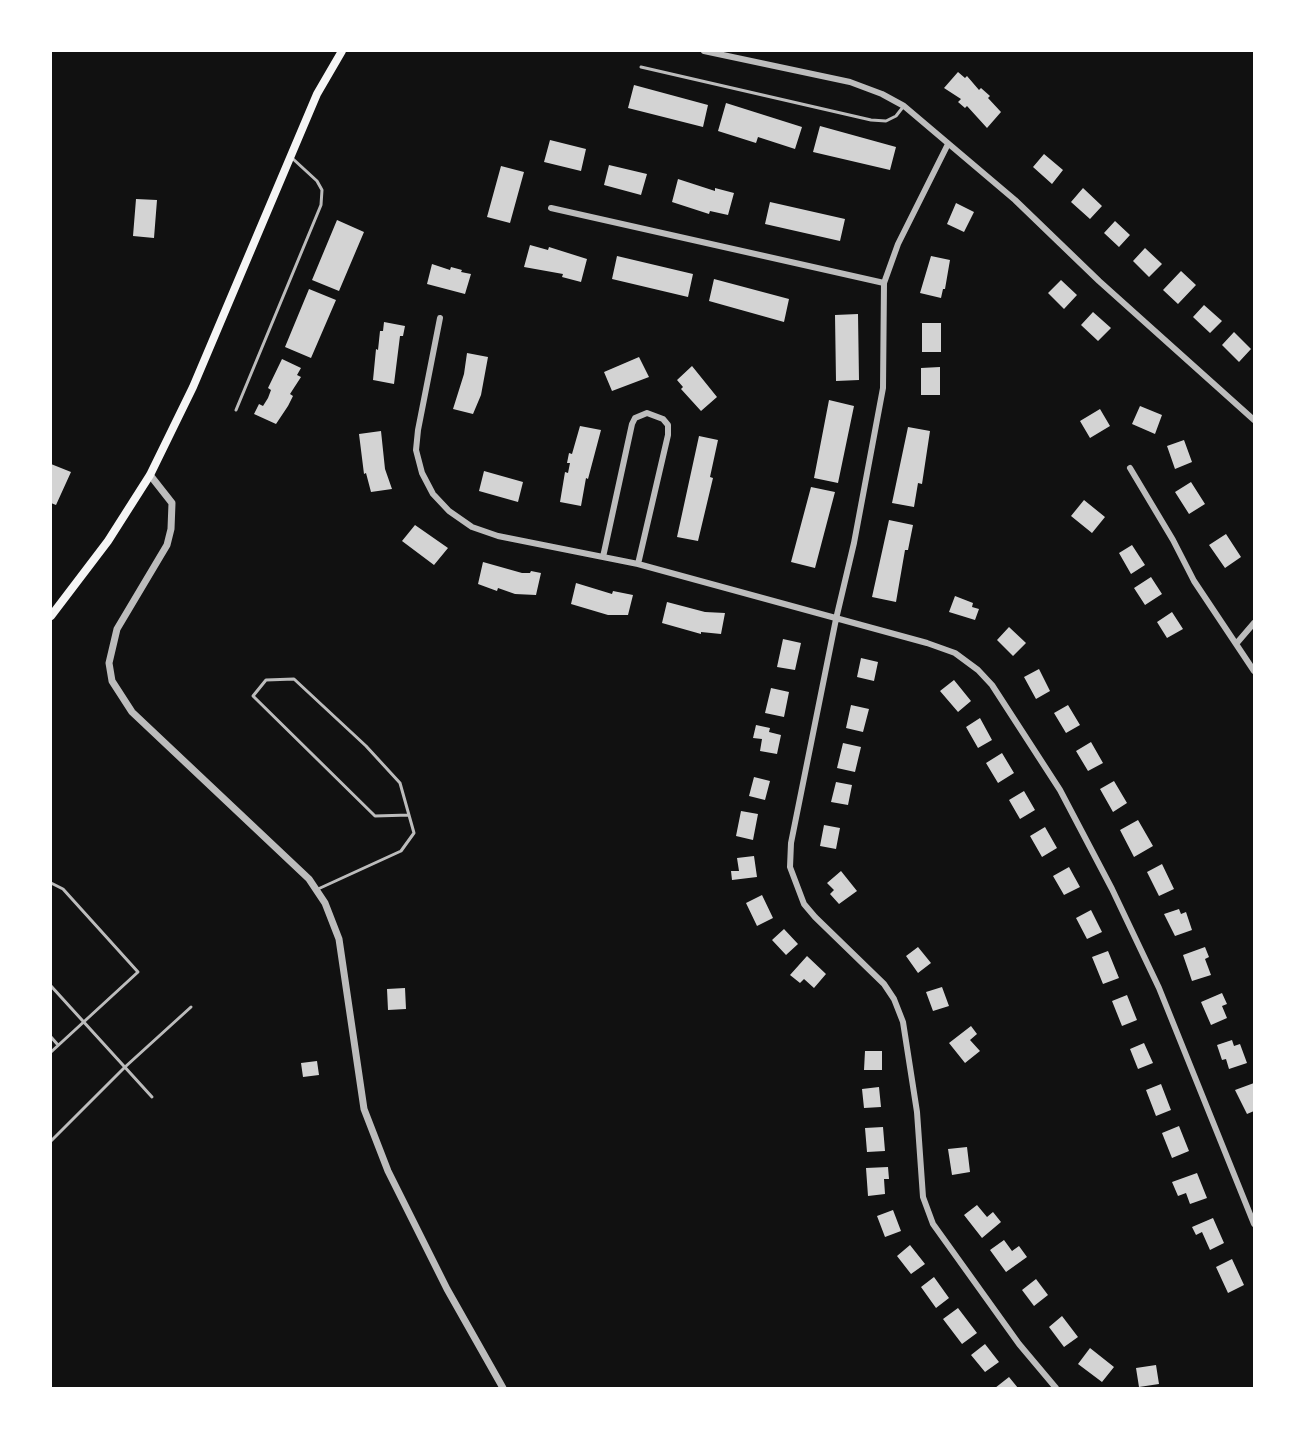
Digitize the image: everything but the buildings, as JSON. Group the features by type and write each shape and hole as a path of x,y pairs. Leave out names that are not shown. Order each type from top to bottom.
{"main road":[{"path":"51,616 108,541 150,476 193,387 317,94 342,51"}],"street":[{"path":"704,51 850,82 904,106 1015,200 1098,281 1254,420"},
{"path":"948,144 898,244 884,283 883,388 854,543 836,619 791,843 790,867 804,904 815,918 884,984 894,999 903,1022 916,1112 921,1190 933,1224 1019,1344 1056,1388"},
{"path":"551,208 884,283"},
{"path":"441,318 416,450 422,473 433,494 449,511 472,527 498,536 638,564 927,643 955,653 978,670 992,686 1060,790 1112,889 1159,988 1254,1224"},
{"path":"603,558 632,424 635,418 647,413 663,419 668,424 668,435 638,564"},
{"path":"1130,468 1194,581 1254,671"},
{"path":"150,476 172,503 171,529 167,545 117,629 108,663 112,681 132,712 280,850 325,903 339,939 364,1109 403,1200 447,1289 503,1388"},
{"path":"1236,644 1254,623"}],"lane":[{"path":"641,68 871,120 886,121 896,116 904,106"},
{"path":"236,410 321,205 322,190 317,181 291,156"},
{"path":"316,890 401,851 414,833 409,814 400,783 366,746 294,679 266,680 253,696 375,816 409,814"},
{"path":"51,883 63,889 138,972 51,1052"},
{"path":"51,986 152,1097"},
{"path":"51,1141 125,1067 190,1007"},
{"path":"51,1037 58,1045"}]}
